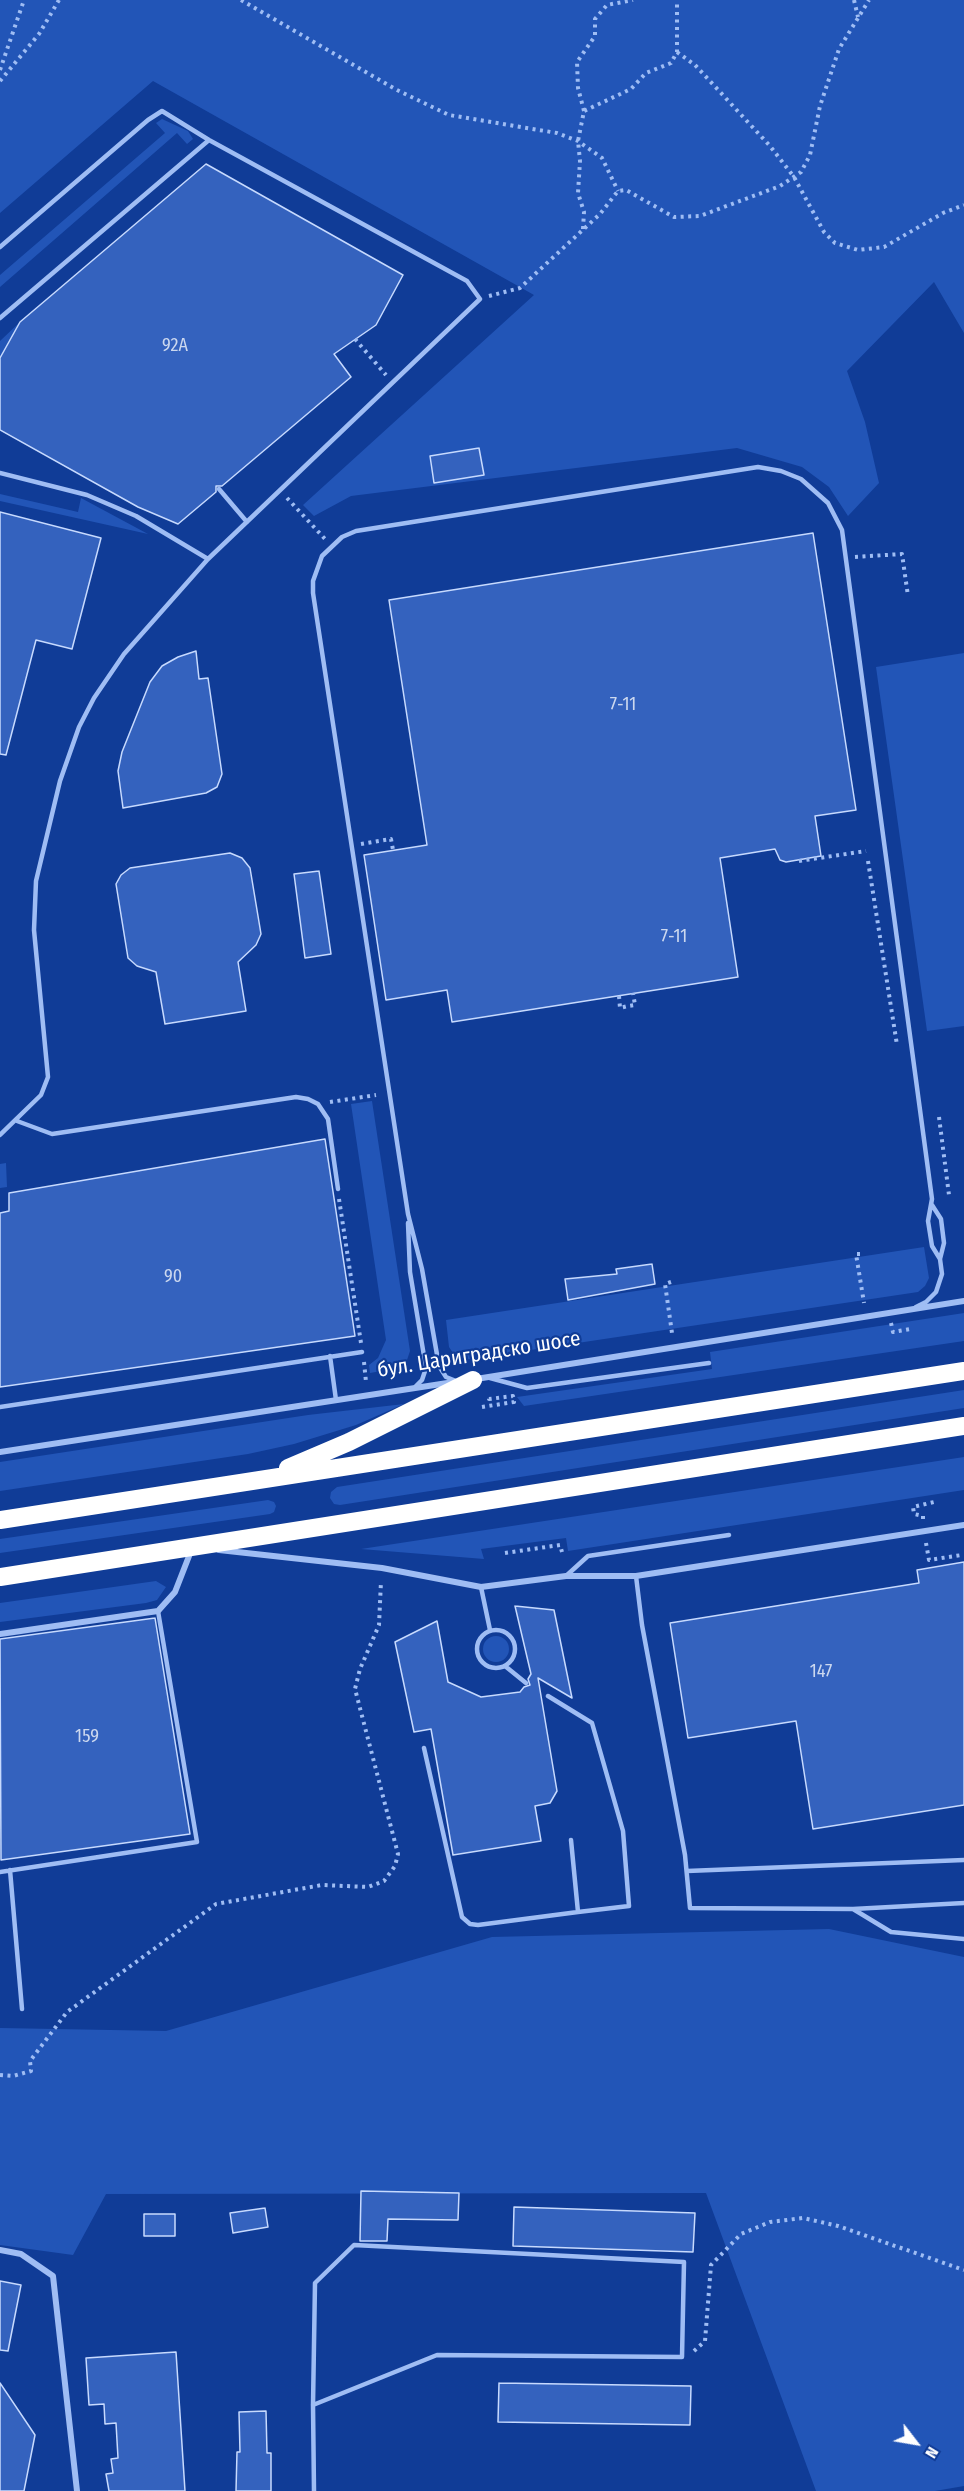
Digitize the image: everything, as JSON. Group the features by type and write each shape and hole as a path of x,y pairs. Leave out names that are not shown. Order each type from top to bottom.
{"highway":[{"path":"0,1520 964,1371"},
{"path":"261,1479 349,1443 473,1380"},
{"path":"0,1577 964,1426"}],"street":[{"name":"бул. Цариградско шосе","path":"0,1452 473,1380 964,1301"},
{"path":"0,1635 158,1611 174,1592 192,1547 382,1568 481,1587 566,1576 636,1576 964,1525"},
{"path":"0,2250 21,2253 53,2277 77,2491"}],"lane":[{"path":"0,247 162,111 209,140 467,280 480,299 208,559 124,654 94,699 79,727 60,781 36,881 34,910 39,998 48,1056 48,1077 41,1095 17,1121 0,1135"},
{"path":"0,318 209,140"},
{"path":"709,1363 527,1388 446,1377 439,1366 422,1269 408,1214 313,593 317,568 322,556 332,546 356,531 758,467 781,471 801,479 814,489 836,516 842,530 932,1205 928,1221 932,1246 940,1259"},
{"path":"0,473 87,495 136,516 208,559"},
{"path":"219,489 247,522"},
{"path":"17,1121 52,1134 296,1097 318,1104 328,1119 338,1189"},
{"path":"914,1309 936,1292 942,1274 940,1259 944,1243 940,1219 932,1205"},
{"path":"408,1214 410,1272 426,1368 422,1380 411,1388"},
{"path":"0,1407 362,1352"},
{"path":"330,1356 336,1400"},
{"path":"566,1576 588,1556 729,1535"},
{"path":"636,1576 642,1625 687,1871 690,1908 853,1909 964,1904"},
{"path":"481,1587 490,1630"},
{"path":"0,1872 197,1842 158,1611"},
{"path":"490,1630 502,1630 512,1638 515,1650 510,1662 505,1666 492,1668 481,1662 478,1656 480,1638 490,1630"},
{"path":"505,1666 526,1683"},
{"path":"424,1748 462,1917 470,1924 478,1925 629,1906 623,1831 592,1722 548,1696"},
{"path":"571,1840 578,1912"},
{"path":"687,1871 964,1860"},
{"path":"10,1870 21,2009"},
{"path":"853,1909 891,1932 964,1940"},
{"path":"313,2405 437,2355 681,2357 684,2262 354,2245 315,2283 313,2405 314,2491"}],"path":[{"path":"0,70 24,0"},
{"path":"0,81 39,34 59,0"},
{"path":"241,0 397,90 449,115 557,133 578,141 602,159 618,191"},
{"path":"583,229 584,212 578,193 580,160 578,141 584,111 578,88 577,62 595,36 595,19 607,5 633,0"},
{"path":"584,111 631,89 646,73 671,63 677,52 677,0"},
{"path":"854,0 859,17"},
{"path":"480,299 520,288 583,229 618,191 626,190 674,217 700,216 780,186 801,172 810,155 820,106 839,49 869,0"},
{"path":"677,52 695,65 770,146 794,177 824,232 835,243 858,250 884,247 943,213 964,205"},
{"path":"355,339 393,383"},
{"path":"294,505 332,546"},
{"path":"845,558 902,554 909,596"},
{"path":"351,846 391,839 393,850"},
{"path":"799,861 866,851"},
{"path":"868,861 897,1046"},
{"path":"619,996 621,1008 635,1005 633,993"},
{"path":"318,1104 376,1095"},
{"path":"939,1116 949,1195"},
{"path":"338,1189 366,1382"},
{"path":"860,1254 856,1254 864,1303"},
{"path":"670,1282 665,1284 672,1333"},
{"path":"893,1332 910,1329"},
{"path":"482,1407 514,1402 513,1396 489,1399 489,1397"},
{"path":"923,1516 914,1514 914,1507 934,1502"},
{"path":"926,1542 929,1560 962,1555"},
{"path":"505,1553 560,1545 562,1552"},
{"path":"0,2075 13,2076 31,2071 30,2061 67,2012 216,1905 321,1885 368,1887 384,1881 395,1866 398,1854 355,1689 360,1669 379,1625 382,1568"},
{"path":"681,2357 698,2349 705,2341 711,2265 741,2234 770,2222 802,2218 838,2226 964,2270"}],"shaded area":[{"path":"0,0 964,0 964,333 934,282 847,371 865,422 879,483 848,516 829,487 802,467 737,448 351,496 314,516 303,505 534,295 153,81 0,213"},
{"path":"162,119 188,131 193,139 187,144 177,133 0,287 0,275 165,133 156,123"},
{"path":"20,322 1,357 0,358 0,341"},
{"path":"0,494 78,512 81,498 148,534 0,501"},
{"path":"964,653 964,1026 927,1031 876,667"},
{"path":"372,1101 410,1351 407,1360 399,1368 370,1373 369,1365 378,1358 386,1340 351,1104"},
{"path":"6,1163 7,1187 0,1188 0,1164"},
{"path":"924,1247 929,1278 918,1292 464,1360 455,1356 449,1347 446,1320"},
{"path":"964,1313 964,1341 524,1406 517,1397 712,1369 710,1352"},
{"path":"964,1390 964,1408 340,1505 334,1504 330,1498 331,1492 337,1487"},
{"path":"404,1404 356,1425 294,1444 248,1454 0,1491 0,1462 308,1415"},
{"path":"964,1457 964,1490 568,1551 566,1538 481,1549 484,1559 361,1549"},
{"path":"268,1500 274,1502 276,1506 274,1512 270,1514 0,1553 0,1539"},
{"path":"156,1581 166,1587 157,1600 146,1603 0,1622 0,1603"},
{"path":"496,1636 505,1640 509,1649 505,1658 496,1662 487,1658 483,1649 487,1640"},
{"path":"829,1929 964,1957 964,2486 935,2491 816,2491 706,2193 106,2194 73,2255 0,2245 0,2028 166,2031 492,1937"}],"building":[{"path":"206,164 403,275 376,325 334,354 351,377 222,486 216,486 216,492 178,524 138,507 0,430 0,358 20,322"},
{"path":"479,448 484,475 434,483 430,456"},
{"path":"0,512 101,538 72,649 36,640 6,755 0,754"},
{"path":"813,533 856,810 815,816 821,856 786,862 780,860 775,849 720,858 738,977 452,1022 447,990 386,1000 364,855 427,845 389,600"},
{"path":"196,651 199,679 208,678 222,774 217,787 206,793 123,808 118,771 122,752 150,682 162,666"},
{"path":"230,853 242,858 250,868 261,934 256,945 238,962 246,1011 165,1024 156,972 137,966 128,958 116,884 121,875 130,868"},
{"path":"319,871 331,954 305,958 294,874"},
{"path":"325,1139 355,1336 0,1387 0,1213 9,1211 9,1193"},
{"path":"652,1264 655,1284 568,1300 565,1279 617,1274 616,1269"},
{"path":"964,1562 964,1805 813,1829 796,1721 688,1738 670,1623 919,1583 917,1570"},
{"path":"515,1606 554,1610 572,1698 538,1678 557,1791 550,1803 535,1806 541,1841 453,1855 431,1729 414,1732 395,1642 437,1621 448,1682 481,1697 520,1692 524,1687 530,1685 528,1679 531,1674"},
{"path":"155,1618 190,1834 1,1860 0,1639"},
{"path":"361,2191 459,2193 458,2220 388,2219 387,2241 360,2241"},
{"path":"514,2207 695,2213 693,2252 513,2246"},
{"path":"265,2208 268,2227 233,2233 230,2213"},
{"path":"144,2214 175,2214 175,2236 144,2236"},
{"path":"0,2281 21,2285 8,2351 0,2350"},
{"path":"176,2352 185,2491 109,2491 106,2474 113,2473 111,2459 118,2458 116,2423 105,2424 104,2404 89,2405 86,2358"},
{"path":"0,2383 35,2435 24,2491 0,2491"},
{"path":"499,2383 691,2386 690,2425 498,2422"},
{"path":"266,2411 267,2453 271,2453 271,2491 236,2491 237,2452 240,2452 239,2412"}]}
